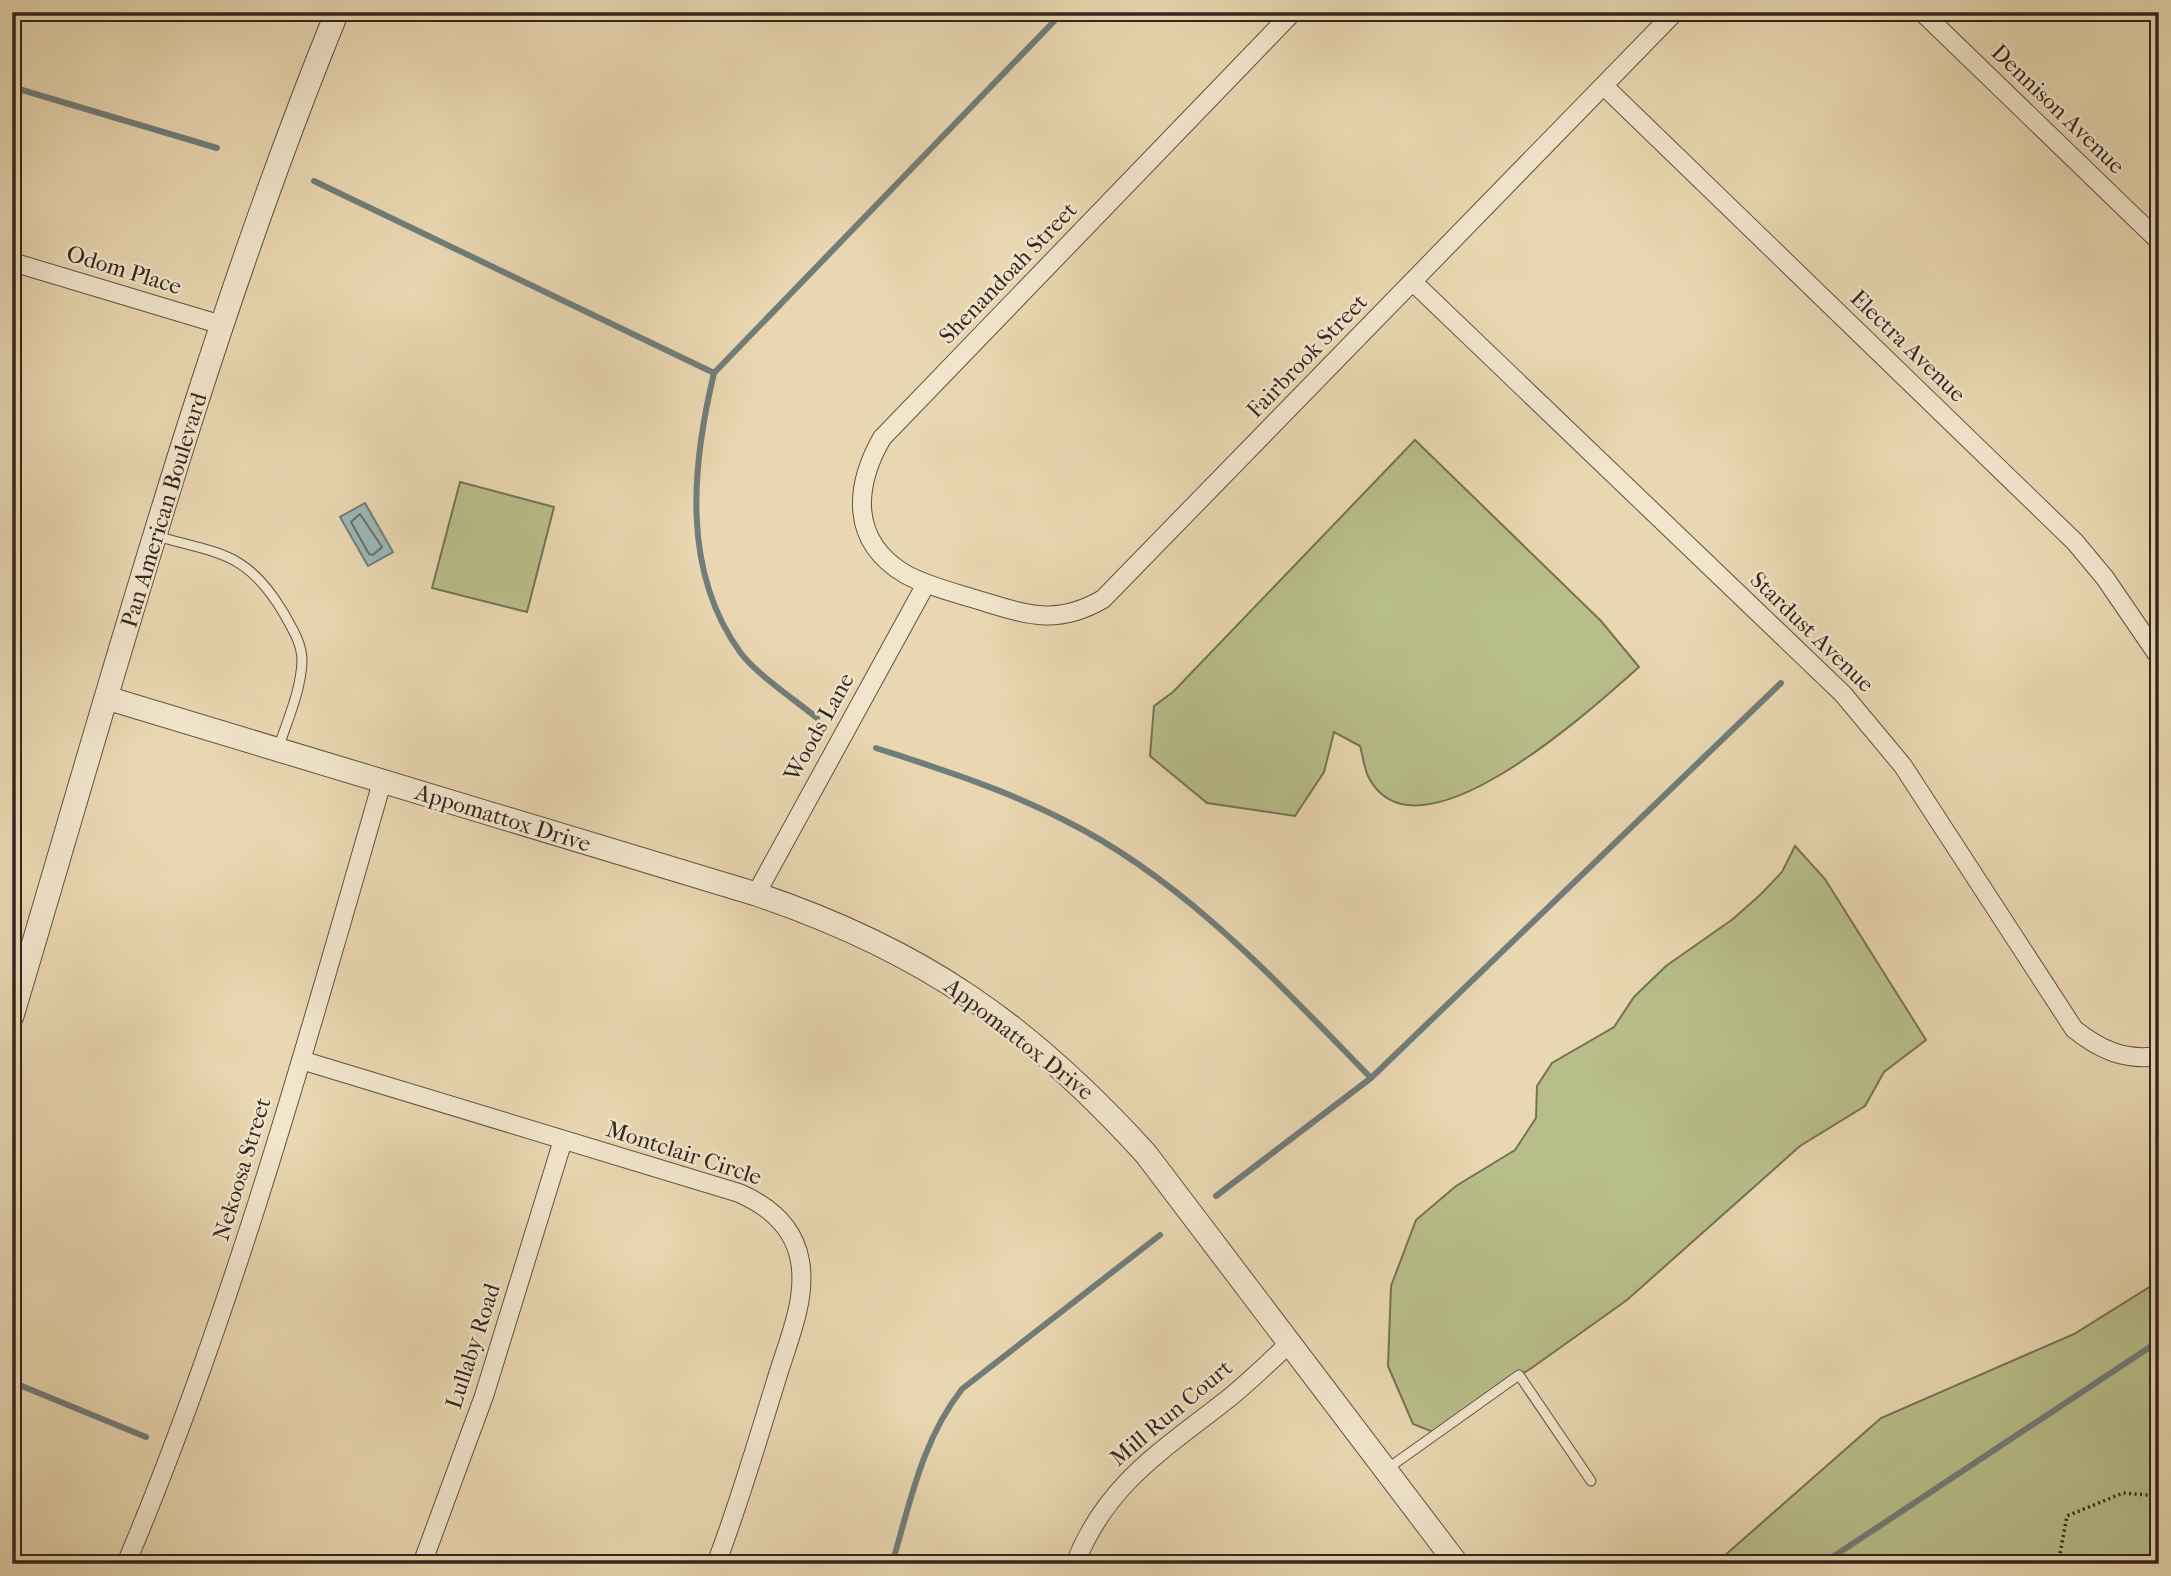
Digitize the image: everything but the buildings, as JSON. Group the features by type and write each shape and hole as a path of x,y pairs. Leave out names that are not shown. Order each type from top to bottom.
{"street":[{"name":"Pan American Boulevard","path":"12,1016 222,325 268,188 337,12"},
{"name":"Shenandoah Street","path":"926,584 903,572 885,557 869,535 863,519 863,478 882,438 1293,12"},
{"name":"Fairbrook Street","path":"926,584 1042,616 1074,614 1103,599 1675,12"},
{"name":"Dennison Avenue","path":"1922,12 2159,241"},
{"name":"Electra Avenue","path":"1604,86 2058,524 2105,578 2159,657"},
{"name":"Odom Place","path":"12,262 222,325"},
{"name":"Stardust Avenue","path":"1413,282 1843,694 1903,766 2074,1029 2092,1043 2123,1056 2159,1056"},
{"name":"Woods Lane","path":"756,894 926,584"},
{"name":"Appomattox Drive","path":"107,698 756,894 817,915 906,956 980,1002 1047,1055 1097,1101 1146,1154 1457,1564"},
{"name":"Nekoosa Street","path":"126,1564 201,1376 247,1242 382,782"},
{"name":"Montclair Circle","path":"301,1060 756,1200 783,1223 798,1251 802,1281 799,1301 752,1458 716,1564"},
{"name":"Lullaby Road","path":"422,1564 484,1396 563,1140"},
{"name":"Mill Run Court","path":"1075,1564 1102,1510 1133,1473 1231,1396 1289,1344"}],"lane":[{"path":"156,536 226,556 250,568 266,585 297,635 302,659 298,685 278,750"},
{"path":"1385,1470 1519,1375 1591,1480"}],"path":[{"path":"2058,1564 2067,1516 2123,1493 2159,1496"}],"green space":[{"path":"1415,440 1601,621 1639,667 1548,743 1507,771 1465,793 1426,805 1393,801 1369,778 1360,746 1334,732 1324,772 1295,816 1207,803 1150,756 1154,706 1173,692"},
{"path":"460,482 554,507 527,612 432,588"},
{"path":"1795,846 1825,879 1926,1040 1884,1072 1865,1106 1800,1146 1627,1300 1533,1367 1433,1432 1413,1424 1388,1366 1391,1286 1416,1220 1456,1186 1515,1150 1536,1118 1537,1086 1552,1063 1614,1027 1634,997 1666,966 1733,919 1761,894 1782,872"},
{"path":"2159,1281 2159,1564 1715,1564 1881,1418 2074,1334"}],"water":[{"path":"365,503 393,552 368,566 340,517"}],"waterway":[{"path":"817,718 747,661 721,620 708,587 700,552 697,480 700,444 714,373 1063,12"},
{"path":"12,87 217,148"},
{"path":"314,181 714,373"},
{"path":"1216,1196 1371,1078 1781,683"},
{"path":"876,748 972,780 1018,799 1108,844 1150,872 1228,936 1371,1078"},
{"path":"892,1564 927,1451 948,1409 962,1389 1160,1235"},
{"path":"1822,1564 2159,1341"},
{"path":"12,1382 146,1437"}]}
